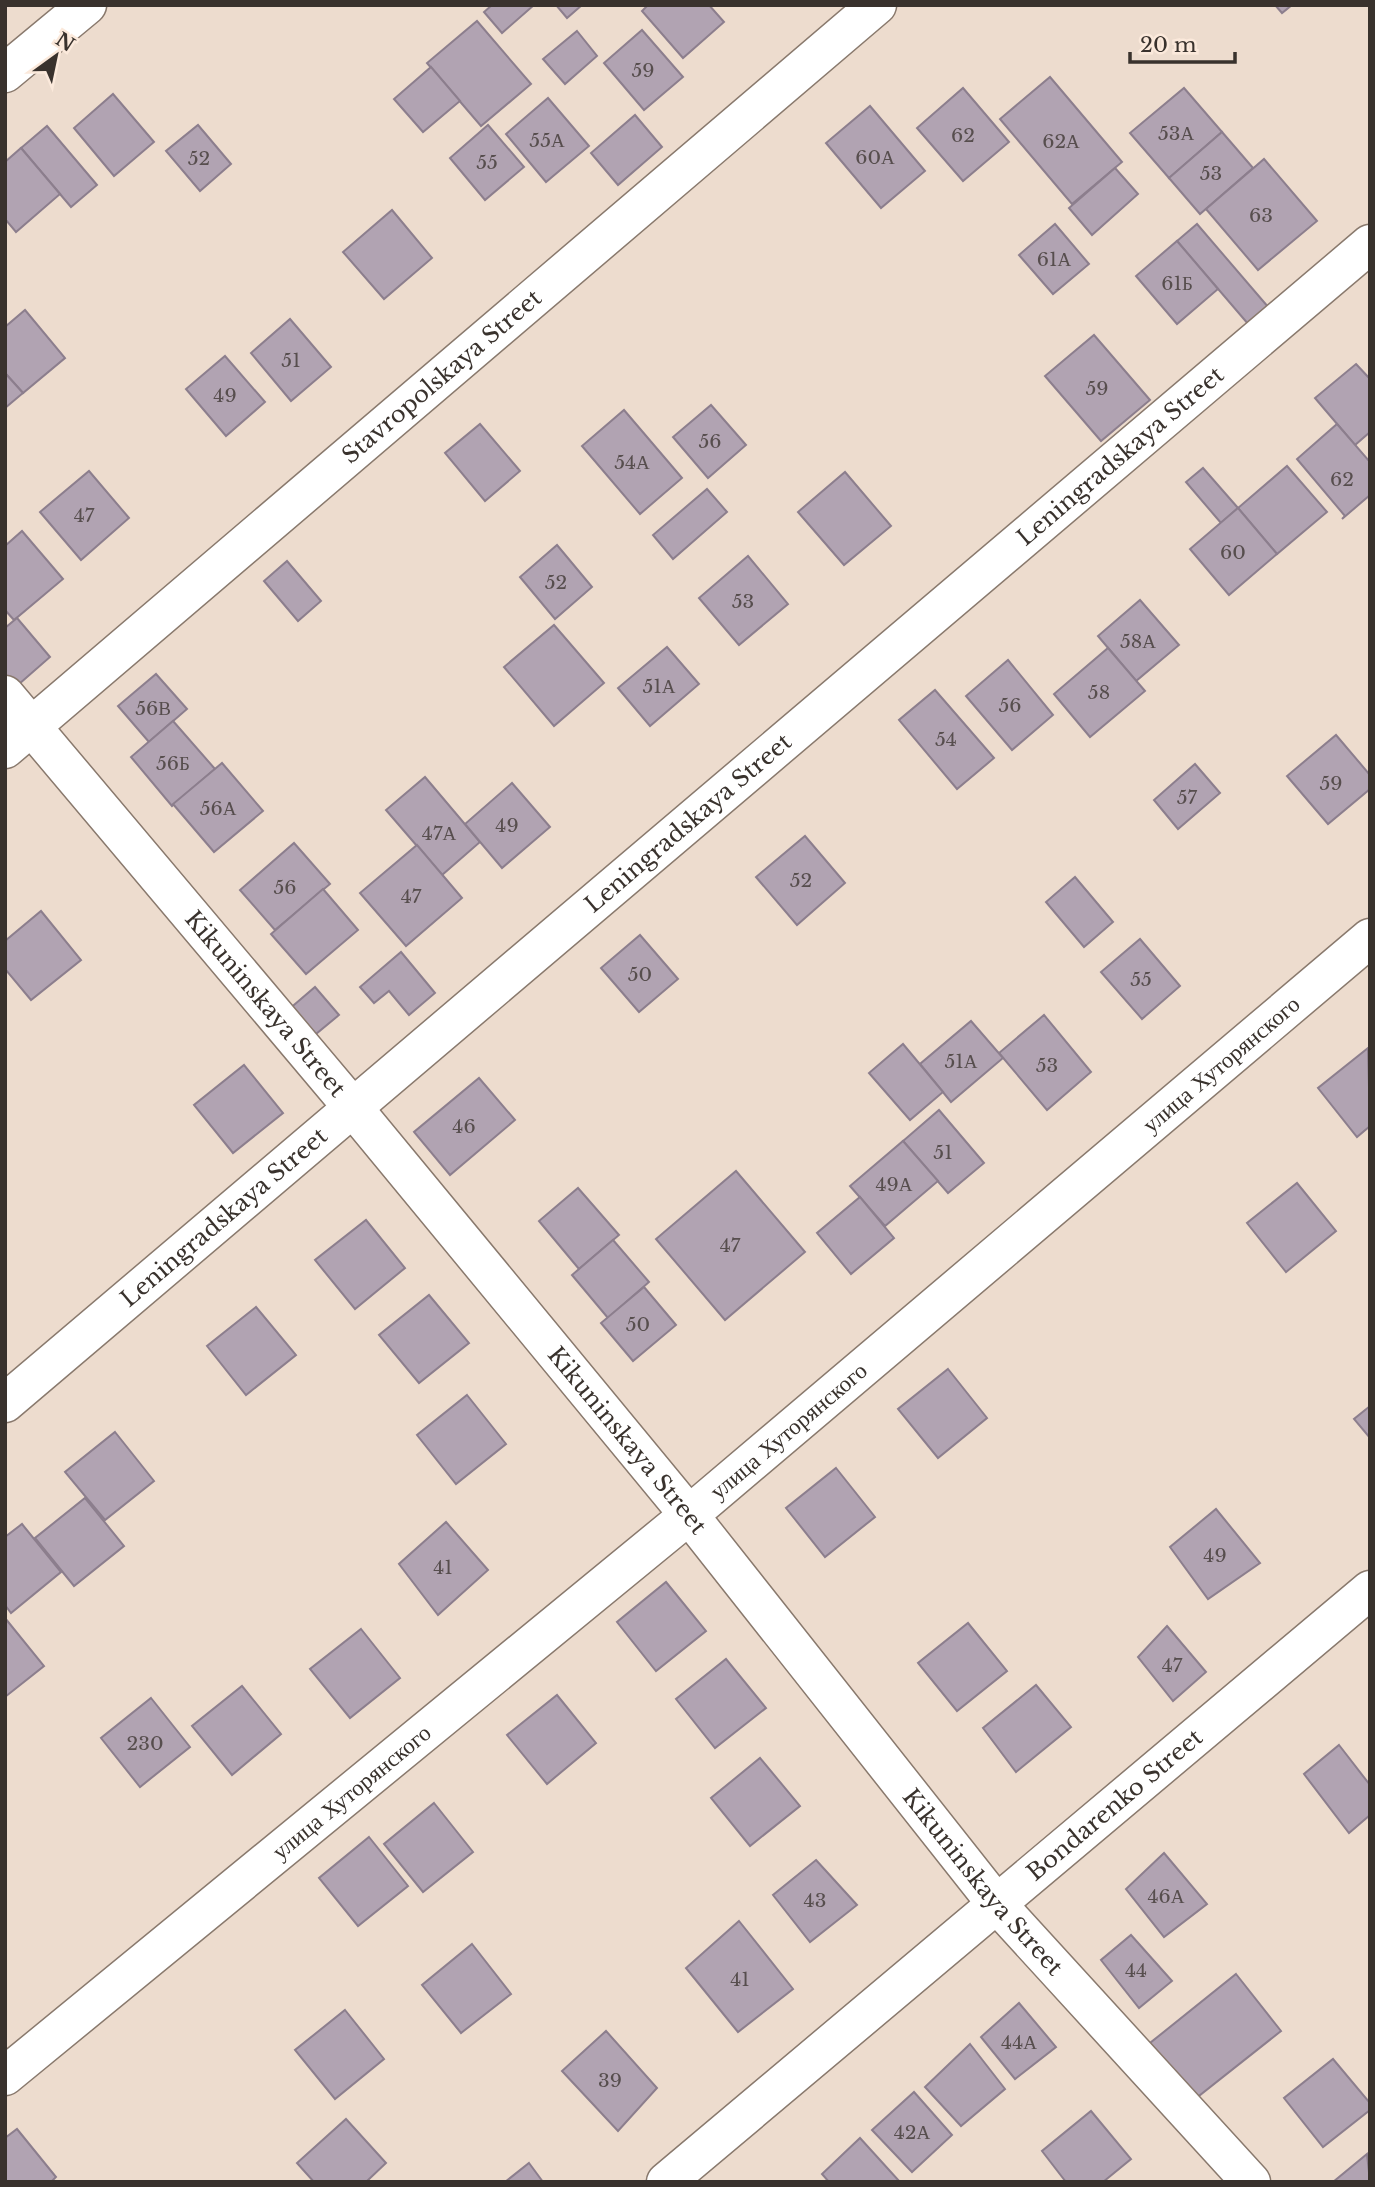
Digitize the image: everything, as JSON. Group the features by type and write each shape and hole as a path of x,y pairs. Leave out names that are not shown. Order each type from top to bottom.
{"street":[{"path":"5,73 87,5"},
{"name":"Stavropolskaya Street","path":"18,737 877,5"},
{"name":"Leningradskaya Street","path":"5,1403 1370,244"},
{"name":"Kikuninskaya Street","path":"5,695 18,737 354,1109 689,1515 995,1902 1251,2182"},
{"name":"улица Хуторянского","path":"5,2076 689,1515 1370,938"},
{"name":"Bondarenko Street","path":"666,2182 995,1902 1370,1590"}],"building":[{"path":"492,5 534,5 502,33 484,12"},
{"path":"556,5 582,5 567,18"},
{"path":"648,5 709,5 724,22 683,58 642,11"},
{"path":"1275,5 1292,5 1282,13"},
{"path":"477,21 531,84 481,126 427,63"},
{"path":"642,30 683,77 644,110 604,63"},
{"path":"577,31 597,56 565,84 543,59"},
{"path":"431,67 460,101 423,132 394,99"},
{"path":"1050,77 1122,162 1072,204 1000,119"},
{"path":"963,88 1009,142 963,181 917,128"},
{"path":"1184,88 1222,132 1169,178 1130,133"},
{"path":"113,94 154,142 114,176 74,128"},
{"path":"548,98 589,146 546,182 506,134"},
{"path":"870,106 925,171 881,208 826,143"},
{"path":"635,115 662,147 618,185 591,153"},
{"path":"198,125 231,164 200,191 166,151"},
{"path":"488,125 524,167 485,200 450,158"},
{"path":"47,126 97,185 71,207 21,148"},
{"path":"1222,132 1253,168 1200,214 1169,178"},
{"path":"21,148 60,194 16,232 5,219 5,162"},
{"path":"1264,159 1317,221 1258,270 1206,209"},
{"path":"1115,168 1138,194 1092,235 1069,208"},
{"path":"392,210 432,258 384,299 343,252"},
{"path":"1055,224 1089,264 1053,294 1019,255"},
{"path":"1197,224 1269,308 1249,325 1177,241"},
{"path":"1177,241 1218,289 1177,324 1136,276"},
{"path":"25,310 65,358 23,393 5,373 5,327"},
{"path":"290,319 331,367 291,401 251,353"},
{"path":"1094,335 1150,400 1101,441 1045,376"},
{"path":"225,356 265,402 226,436 186,389"},
{"path":"1356,364 1370,379 1370,432 1355,445 1315,398"},
{"path":"5,373 23,393 5,408"},
{"path":"711,405 746,445 708,478 673,437"},
{"path":"624,410 682,478 640,514 582,446"},
{"path":"480,424 520,471 485,501 445,453"},
{"path":"1337,424 1370,462 1370,495 1342,519 1345,516 1297,459"},
{"path":"1287,466 1327,512 1277,554 1238,508"},
{"path":"1203,468 1238,508 1221,523 1186,482"},
{"path":"89,471 129,518 81,560 40,512"},
{"path":"845,472 891,526 844,565 798,512"},
{"path":"707,489 727,512 673,559 653,535"},
{"path":"1238,508 1277,554 1229,595 1190,549"},
{"path":"22,531 63,579 14,620 5,610 5,546"},
{"path":"557,545 592,587 555,619 520,577"},
{"path":"748,556 788,604 739,645 699,598"},
{"path":"287,561 321,601 298,621 264,581"},
{"path":"1140,600 1179,645 1136,681 1098,636"},
{"path":"17,618 50,657 11,691 5,684 5,628"},
{"path":"554,625 604,683 554,726 504,667"},
{"path":"667,647 699,684 650,726 618,688"},
{"path":"1108,648 1145,691 1090,737 1054,694"},
{"path":"1008,660 1053,715 1012,750 966,696"},
{"path":"156,674 187,709 149,742 118,706"},
{"path":"935,690 994,758 957,789 899,720"},
{"path":"173,721 215,769 172,806 131,757"},
{"path":"1336,735 1370,775 1370,789 1328,824 1287,776"},
{"path":"222,763 263,811 214,852 173,804"},
{"path":"1195,764 1220,793 1178,829 1154,800"},
{"path":"425,777 480,842 442,875 386,810"},
{"path":"512,783 550,827 502,868 465,824"},
{"path":"805,836 845,883 797,925 756,877"},
{"path":"294,843 330,884 275,930 240,890"},
{"path":"417,845 462,898 406,946 360,893"},
{"path":"1075,877 1113,922 1084,947 1046,902"},
{"path":"323,889 358,930 306,974 271,934"},
{"path":"41,911 81,960 31,1000 5,969 5,941"},
{"path":"640,935 678,979 639,1012 601,968"},
{"path":"1140,939 1180,986 1142,1019 1101,972"},
{"path":"401,952 435,993 409,1015 389,991 374,1003 360,987"},
{"path":"315,987 339,1015 305,1043 281,1016"},
{"path":"1044,1015 1091,1072 1047,1110 999,1053"},
{"path":"971,1021 1003,1058 951,1102 920,1064"},
{"path":"903,1044 943,1092 910,1120 869,1073"},
{"path":"1368,1048 1370,1126 1357,1137 1318,1088"},
{"path":"244,1065 283,1113 233,1153 194,1105"},
{"path":"479,1078 515,1120 450,1175 414,1132"},
{"path":"939,1110 984,1163 948,1193 903,1141"},
{"path":"903,1141 938,1181 885,1226 850,1186"},
{"path":"736,1171 805,1252 725,1320 656,1239"},
{"path":"1297,1183 1336,1231 1286,1272 1247,1223"},
{"path":"578,1188 619,1235 579,1269 539,1221"},
{"path":"860,1197 894,1238 851,1274 817,1233"},
{"path":"366,1220 405,1268 355,1309 315,1260"},
{"path":"613,1240 649,1282 608,1318 572,1275"},
{"path":"644,1287 676,1325 633,1361 601,1323"},
{"path":"429,1295 469,1343 419,1383 379,1335"},
{"path":"256,1307 296,1355 246,1395 207,1346"},
{"path":"948,1369 987,1418 938,1458 898,1409"},
{"path":"467,1395 506,1444 456,1484 417,1435"},
{"path":"1370,1406 1370,1438 1354,1419"},
{"path":"115,1432 154,1481 105,1520 65,1472"},
{"path":"836,1468 875,1517 825,1557 786,1508"},
{"path":"85,1498 124,1546 74,1586 35,1538"},
{"path":"1216,1509 1260,1563 1208,1599 1170,1547"},
{"path":"446,1522 488,1570 438,1615 399,1564"},
{"path":"22,1524 61,1572 11,1613 5,1605 5,1537"},
{"path":"666,1582 706,1631 656,1671 617,1622"},
{"path":"5,1618 44,1666 5,1697"},
{"path":"968,1623 1007,1671 957,1711 918,1663"},
{"path":"1167,1626 1206,1672 1173,1701 1138,1657"},
{"path":"361,1629 400,1678 350,1718 310,1669"},
{"path":"726,1659 766,1708 715,1748 676,1699"},
{"path":"1036,1685 1071,1727 1016,1772 983,1728"},
{"path":"242,1686 281,1734 232,1775 192,1726"},
{"path":"557,1695 596,1743 547,1784 507,1735"},
{"path":"151,1698 190,1747 140,1787 101,1738"},
{"path":"1339,1745 1370,1785 1370,1815 1349,1833 1304,1774"},
{"path":"760,1758 800,1806 750,1846 711,1798"},
{"path":"434,1803 473,1852 423,1892 384,1844"},
{"path":"369,1837 408,1886 358,1926 319,1878"},
{"path":"1164,1853 1207,1904 1164,1937 1126,1889"},
{"path":"816,1860 857,1905 810,1942 773,1895"},
{"path":"739,1921 793,1989 738,2032 686,1968"},
{"path":"1131,1935 1172,1981 1139,2008 1101,1960"},
{"path":"472,1944 511,1994 461,2033 422,1985"},
{"path":"1236,1974 1281,2031 1195,2099 1150,2043"},
{"path":"1019,2003 1056,2047 1015,2079 981,2037"},
{"path":"345,2010 384,2059 335,2099 295,2050"},
{"path":"606,2031 657,2088 618,2131 562,2071"},
{"path":"970,2044 1005,2089 961,2126 925,2087"},
{"path":"1333,2059 1370,2103 1370,2110 1323,2147 1284,2098"},
{"path":"914,2092 952,2135 912,2172 872,2130"},
{"path":"1091,2111 1131,2159 1103,2182 1066,2182 1042,2151"},
{"path":"346,2119 386,2163 366,2182 314,2182 297,2163"},
{"path":"17,2129 56,2177 51,2182 5,2182 5,2138"},
{"path":"860,2138 900,2182 829,2182 822,2174"},
{"path":"1367,2154 1370,2182 1333,2182"},
{"path":"529,2163 543,2182 505,2182"}]}
